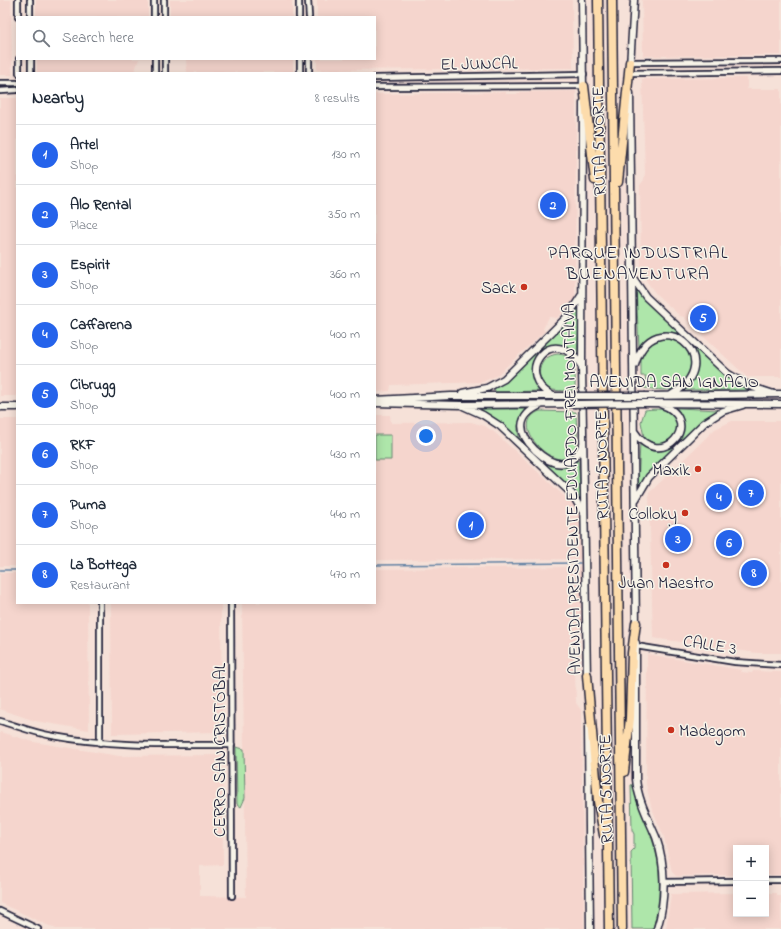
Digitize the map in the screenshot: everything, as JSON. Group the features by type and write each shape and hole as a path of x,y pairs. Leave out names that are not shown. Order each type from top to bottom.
{"highway":[{"name":"RUTA 5 NORTE","path":"598,0 608,929"},
{"name":"RUTA 5 NORTE","path":"612,0 620,805 623,926"},
{"path":"614,222 630,62"},
{"path":"584,86 601,234"},
{"path":"620,805 630,718 631,662 636,623"},
{"path":"587,675 598,801 608,847"}],"main road":[{"name":"AVENIDA PRESIDENTE EDUARDO FREI MONTALVA","path":"582,0 584,74 582,368 590,929"},
{"path":"634,0 630,73 634,372 636,784 642,804 658,844 663,882 662,906 656,929"},
{"path":"632,276 646,297 727,372 743,383 778,394"},
{"path":"451,396 487,388 504,379 568,316 578,303 582,293"},
{"path":"634,372 640,352 651,339 666,335 681,340 692,352 694,359 694,371 686,384 671,395"},
{"path":"553,396 543,389 535,376 535,366 541,354 551,348 565,349 574,356 582,368"},
{"name":"AVENIDA SAN IGNACIO","path":"376,402 451,396 778,394"},
{"path":"759,405 757,399 760,395"},
{"name":"AVENIDA SAN IGNACIO","path":"376,402 461,405 646,402 743,405 781,404"},
{"path":"634,431 643,441 654,447 665,447 676,439 680,427 679,417 672,409 656,403"},
{"path":"544,404 529,412 523,421 522,434 531,446 547,460 560,464 572,460 583,443"},
{"path":"461,405 488,418 500,426 574,498 580,505 585,519"},
{"path":"635,503 646,480 704,423 723,411 743,405"},
{"path":"0,407 16,407"}],"street":[{"path":"18,0 18,16"},
{"path":"30,0 30,16"},
{"path":"154,0 154,16"},
{"path":"164,0 164,16"},
{"path":"299,0 299,16"},
{"path":"308,0 308,16"},
{"path":"19,60 19,72"},
{"path":"31,60 31,72"},
{"path":"155,60 155,72"},
{"path":"165,60 165,72"},
{"path":"300,60 300,72"},
{"path":"309,60 309,72"},
{"path":"630,62 781,61"},
{"path":"676,62 676,72"},
{"path":"630,73 781,71"},
{"name":"EL JUNCAL","path":"376,78 584,74"},
{"path":"0,83 16,83"},
{"name":"EL JUNCAL","path":"376,87 584,86"},
{"path":"0,90 16,90"},
{"path":"100,604 100,743"},
{"name":"CERRO SAN CRISTÓBAL","path":"231,604 232,896"},
{"name":"CALLE 3","path":"636,646 735,662 781,665"},
{"path":"0,721 52,736 100,743 139,745 232,745"},
{"path":"769,880 781,880"},
{"path":"663,882 733,881"},
{"path":"0,911 38,929"}],"shaded area":[{"path":"0,0 11,0 12,75 0,75"},
{"path":"36,0 148,0 148,16 36,16"},
{"path":"170,0 292,0 292,16 170,16"},
{"path":"317,0 572,0 573,68 317,70 317,60 376,60 376,16 317,16"},
{"path":"642,0 781,0 781,55 643,56"},
{"path":"37,60 139,60 134,72 37,72"},
{"path":"186,60 293,60 293,72 187,72"},
{"path":"747,78 747,89 781,89 781,377 747,377 684,317 680,316 656,294 647,282 641,267 640,185 644,180 645,173 642,79"},
{"path":"576,91 575,300 557,318 549,317 543,329 545,331 496,376 482,382 391,385 390,391 376,392 376,94 506,92 506,94 520,94 520,92"},
{"path":"0,98 16,98 16,396 0,396"},
{"path":"376,415 390,415 391,423 471,422 485,426 494,432 575,506 580,516 581,559 376,560"},
{"path":"0,419 16,419 16,566 0,566"},
{"path":"732,421 781,421 781,653 757,653 653,638 649,493 715,429"},
{"path":"581,567 582,627 578,630 574,643 576,703 581,710 584,929 56,929 0,903 0,732 34,742 119,756 222,755 223,865 200,866 200,896 246,897 242,604 376,604 376,569"},
{"path":"0,573 16,573 16,604 88,604 89,730 35,721 0,709"},
{"path":"111,604 221,604 222,732 112,734"},
{"path":"647,654 741,670 741,672 781,672 781,875 769,875 769,845 733,845 733,875 676,876 672,872 664,837 651,806 646,784"},
{"path":"733,893 733,917 769,917 769,893 777,893 777,896 781,896 781,929 666,929 671,894"}],"green space":[{"path":"636,288 646,300 733,381 750,390 684,390 694,377 697,364 695,352 689,342 679,335 667,332 653,336 639,347"},
{"path":"577,308 580,308 577,354 566,347 555,345 546,348 538,353 533,361 531,371 534,381 541,391 496,392 494,389 509,378 568,320"},
{"path":"665,337 681,341 686,346 690,353 691,360 689,375 686,382 670,390 644,388 646,376 641,376 641,358 651,341"},
{"path":"558,354 564,355 572,362 575,372 575,390 553,390 545,386 541,381 540,370 545,359"},
{"path":"677,408 719,410 694,429 638,486 640,443 649,450 658,452 667,450 674,445 679,438 682,429 682,419"},
{"path":"480,409 526,409 518,426 520,438 538,457 555,467 566,467 572,465 578,460 581,503 556,476 492,417"},
{"path":"645,410 664,410 670,412 676,417 676,431 673,437 667,442 660,444 652,443 644,437 641,422"},
{"path":"540,411 576,412 576,444 575,449 569,457 560,459 549,455 540,448 532,438 528,427 530,418"},
{"path":"376,435 391,435 391,460 376,460"},
{"path":"236,747 244,749 245,798 241,807 237,804"},
{"path":"634,784 653,841 659,868 659,900 653,929 632,929 631,852 634,849 634,834 632,830 631,785"}],"waterway":[{"path":"376,565 580,563"},
{"path":"0,570 16,570"}],"place":[{"name":"Alo Rental","path":"553,205"},
{"name":"Sack","path":"524,287"},
{"name":"Cibrugg","path":"703,318"},
{"name":"Maxik","path":"698,469"},
{"name":"Puma","path":"751,493"},
{"name":"Caffarena","path":"719,497"},
{"name":"Colloky","path":"685,513"},
{"name":"Artel","path":"471,525"},
{"name":"Espirit","path":"678,539"},
{"name":"RKF","path":"729,543"},
{"name":"Juan Maestro","path":"666,565"},
{"name":"La Bottega","path":"754,573"},
{"name":"Madegom","path":"671,730"}],"district":[{"name":"PARQUE INDUSTRIAL BUENAVENTURA","path":"638,262"}]}
